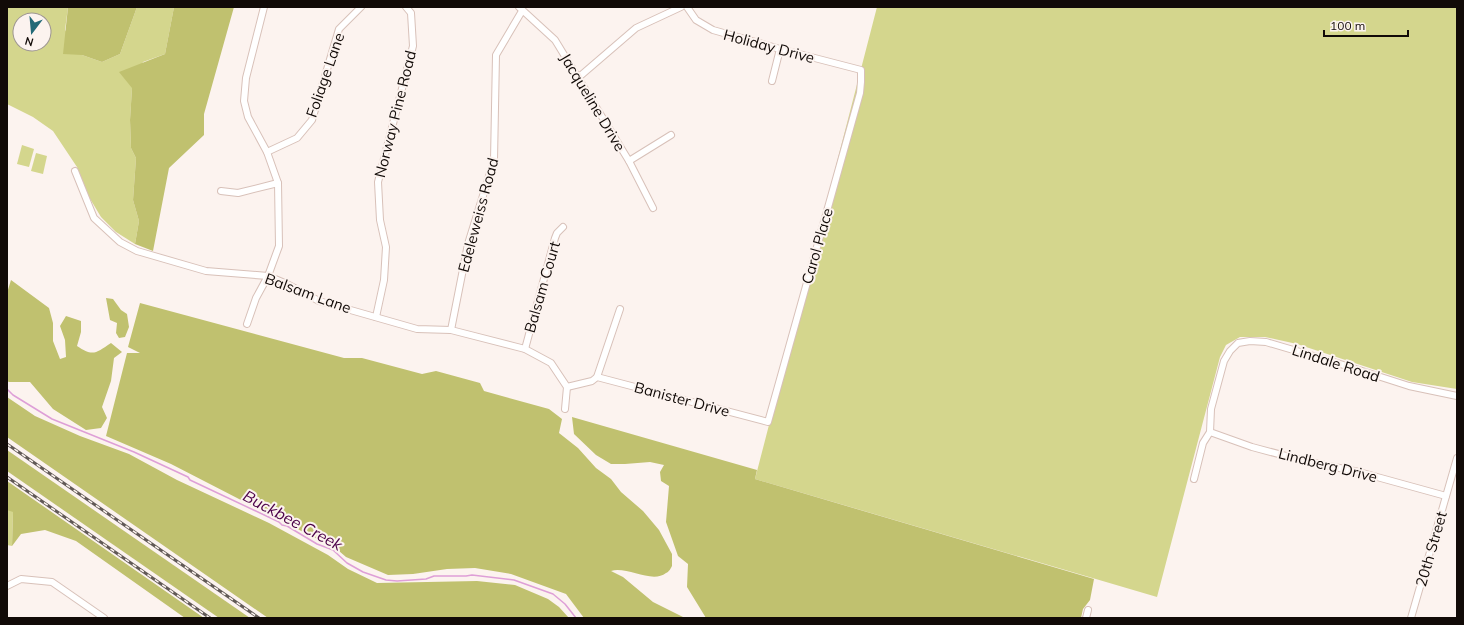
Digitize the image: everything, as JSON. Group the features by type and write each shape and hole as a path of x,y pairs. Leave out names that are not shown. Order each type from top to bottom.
{"street":[{"path":"248,324 256,298 268,276 279,246 278,183 267,152 248,117 244,101 246,78 264,7"},
{"name":"Foliage Lane","path":"267,152 297,138 312,120 339,29 361,7"},
{"name":"Norway Pine Road","path":"376,317 384,280 386,247 380,220 378,182 413,46 411,13 406,7"},
{"path":"579,77 636,28 681,7"},
{"name":"Holiday Drive","path":"687,7 696,20 713,30 860,70"},
{"name":"Jacqueline Drive","path":"520,9 555,40 629,161 653,208"},
{"name":"Edeleweiss Road","path":"451,330 468,244 494,160 496,55 520,9"},
{"path":"772,81 780,49"},
{"name":"Carol Place","path":"768,422 860,93 860,70"},
{"path":"629,161 671,135"},
{"name":"Balsam Lane","path":"75,171 94,218 120,242 137,252 206,271 268,276 288,284 319,301 417,329 451,330 525,349 551,362 567,387"},
{"path":"221,191 238,193 278,183"},
{"name":"Balsam Court","path":"525,349 555,238 557,233 564,227"},
{"path":"565,409 567,387 592,381 597,377 620,309"},
{"name":"Lindale Road","path":"1210,432 1212,409 1224,361 1230,351 1238,343 1250,341 1266,342 1327,359 1409,386 1457,396"},
{"name":"Banister Drive","path":"597,377 768,422"},
{"path":"1194,480 1203,443 1210,432"},
{"name":"Lindberg Drive","path":"1210,432 1252,447 1306,461 1359,472 1446,496"},
{"name":"20th Street","path":"1411,618 1446,496 1454,479 1457,458"},
{"path":"7,586 22,579 52,582 104,618"},
{"path":"1086,618 1088,610"}],"green space":[{"path":"7,7 68,7 65,30 82,55 102,62 120,54 137,7 174,7 165,54 143,62 132,88 130,120 131,148 136,158 133,200 139,221 135,244 116,232 101,217 89,197 77,167 53,131 33,117 7,104"},
{"path":"877,7 1457,7 1457,389 1412,382 1297,344 1265,337 1240,337 1226,345 1220,357 1157,597 755,479"},
{"path":"22,145 34,149 29,167 17,164"},
{"path":"36,153 47,156 43,174 31,171"},
{"path":"7,485 13,512 12,546 7,545"}],"shaded area":[{"path":"68,7 137,7 120,54 102,62 82,55 63,54"},
{"path":"174,7 234,7 204,114 204,135 169,168 153,251 135,244 139,221 133,200 136,158 131,148 130,120 132,88 119,72 165,54"},
{"path":"11,280 49,308 53,323 53,341 60,359 66,357 65,340 60,326 66,316 81,321 81,332 77,346 91,353 102,349 111,343 122,352 114,358 111,381 102,407 107,418 101,428 86,430 53,409 30,382 7,381 7,293"},
{"path":"106,298 113,299 121,310 127,314 129,327 125,337 119,338 116,333 117,323 110,320"},
{"path":"140,303 344,358 362,358 422,374 436,371 480,383 484,391 549,409 562,419 559,433 578,448 596,468 611,479 621,492 643,511 659,530 672,554 671,568 668,572 660,576 654,577 617,570 611,571 623,577 653,602 685,618 584,618 566,594 511,574 475,568 447,569 413,574 388,575 346,557 332,545 313,537 171,464 106,436 127,353 140,353 128,347"},
{"path":"7,397 35,416 80,436 129,454 177,480 269,523 328,555 348,569 377,583 477,581 515,585 548,599 559,607 569,618 268,618 7,437"},
{"path":"572,417 757,470 755,479 1094,579 1090,600 1083,609 1081,618 706,618 687,587 688,564 678,556 666,522 669,486 661,481 660,472 664,465 650,462 611,464 596,455 574,434"},
{"path":"7,450 250,618 219,618 7,471"},
{"path":"7,481 204,618 185,618 76,541 45,530 21,534 12,546 13,512 7,510"}],"waterway":[{"name":"Buckbee Creek","path":"7,389 13,395 52,419 134,452 188,477 190,480 279,522 282,525 287,526 317,544 333,550 347,563 363,572 386,580 397,581 426,579 434,576 472,575 514,580 553,594 565,604 576,618"}],"railway":[{"path":"7,444 259,618"},
{"path":"7,477 210,618"}]}
